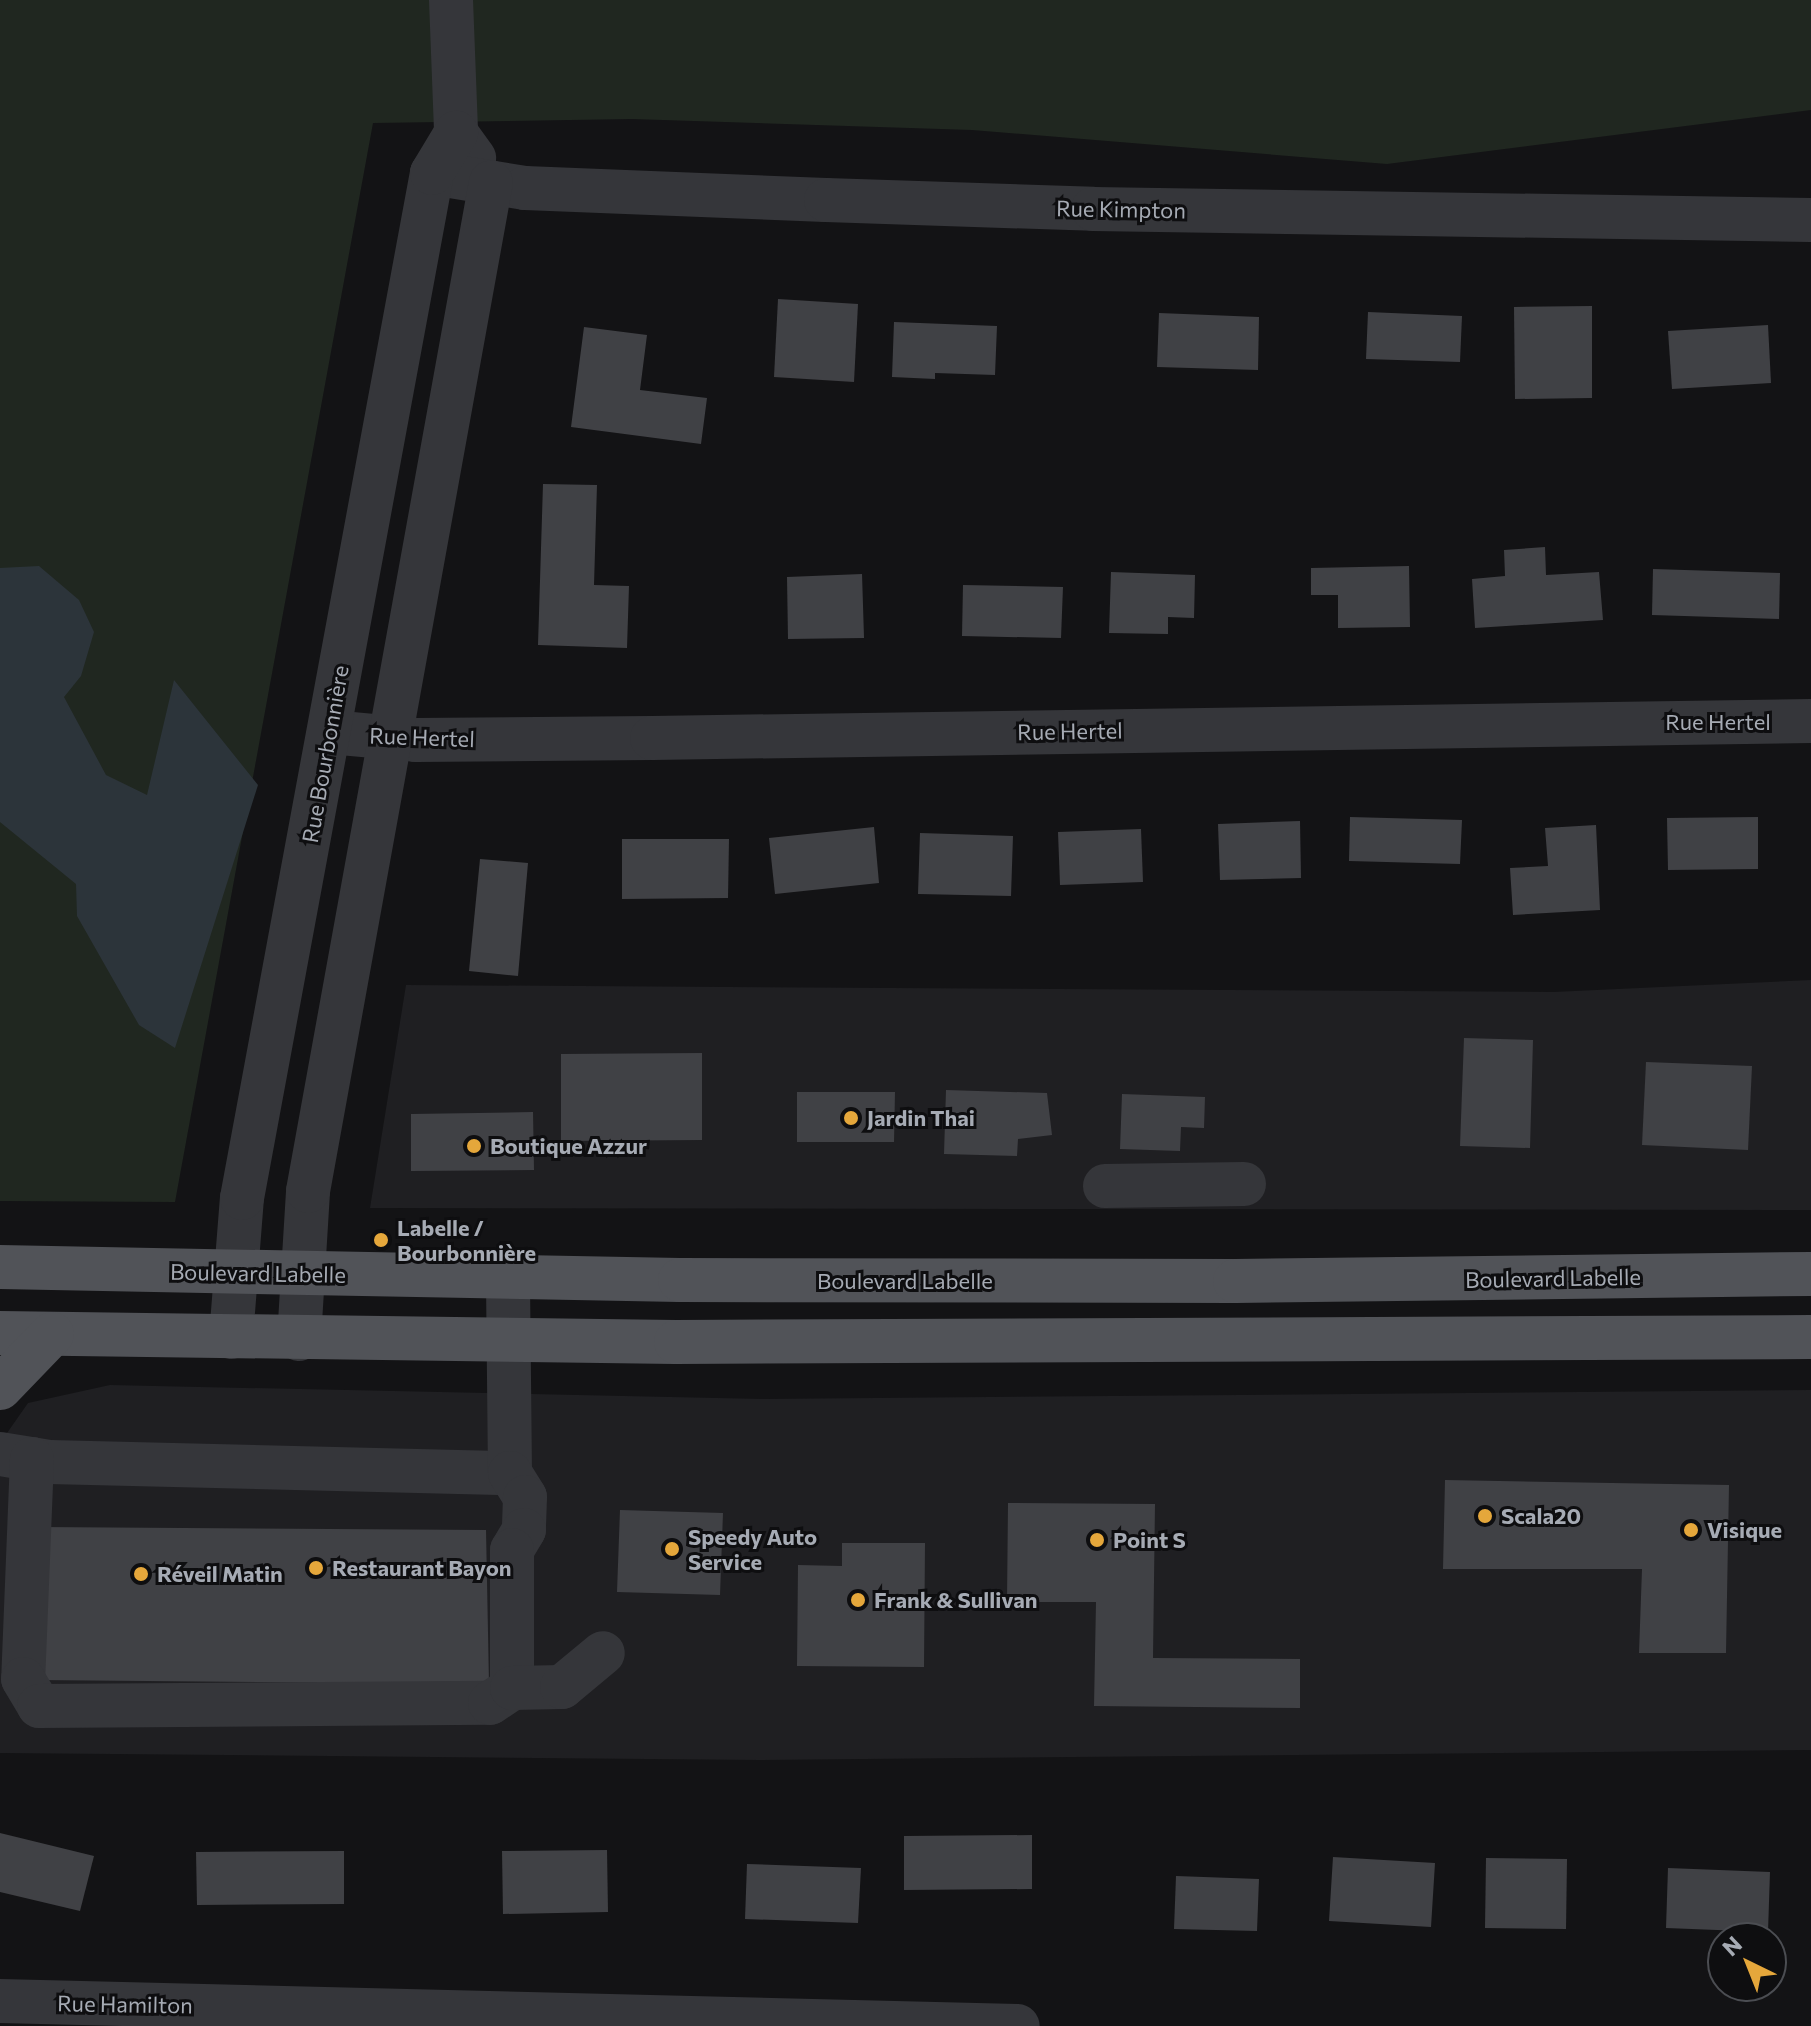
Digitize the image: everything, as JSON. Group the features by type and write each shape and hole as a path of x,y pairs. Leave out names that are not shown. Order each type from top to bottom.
{"main road":[{"name":"Boulevard Labelle","path":"0,1267 508,1278 1235,1281 1811,1274"},
{"path":"0,1333 506,1341 1192,1343 1811,1337"},
{"path":"0,1388 52,1334"}],"street":[{"path":"432,173 456,133 451,0"},
{"path":"299,1339 308,1191 491,182 456,133"},
{"name":"Rue Kimpton","path":"432,173 525,188 1071,208 1811,220"},
{"name":"Rue Bourbonnière","path":"231,1337 242,1198 432,173"},
{"name":"Rue Hertel","path":"330,732 390,739 652,738 1811,721"},
{"path":"1105,1186 1244,1184"},
{"path":"508,1278 506,1341 510,1473 525,1497 524,1530 512,1550 512,1688"},
{"path":"510,1473 49,1462 16,1457 12,1679 39,1706 490,1703 512,1688 562,1687 603,1653"},
{"name":"Rue Hamilton","path":"0,2001 1018,2026"}],"shaded area":[{"path":"0,0 1811,0 1811,110 1387,164 972,130 632,119 373,123 175,1202 0,1201"},
{"path":"39,566 79,600 94,632 81,676 64,697 106,775 147,795 174,680 258,785 175,1048 139,1025 77,916 76,884 0,822 0,568"},
{"path":"1811,980 1811,1210 370,1208 406,985 1553,992"},
{"path":"110,1385 763,1399 1811,1390 1811,1750 760,1760 0,1753 0,1443 28,1403"}],"building":[{"path":"778,299 858,304 854,382 774,377"},
{"path":"1592,306 1592,398 1515,399 1514,307"},
{"path":"1368,312 1462,316 1460,362 1366,359"},
{"path":"1159,313 1259,317 1258,370 1157,367"},
{"path":"894,322 997,326 995,375 935,373 935,379 892,377"},
{"path":"1768,325 1771,383 1672,389 1668,331"},
{"path":"584,327 647,335 640,390 707,398 701,444 571,427"},
{"path":"543,484 597,485 594,585 629,586 627,648 538,645"},
{"path":"1545,547 1546,575 1599,572 1603,620 1475,628 1472,579 1505,576 1504,550"},
{"path":"1409,566 1410,627 1338,628 1338,595 1311,595 1311,568"},
{"path":"1653,569 1780,573 1779,619 1652,615"},
{"path":"1111,572 1195,575 1194,618 1168,617 1168,634 1109,633"},
{"path":"862,574 864,638 788,639 787,577"},
{"path":"963,585 1063,587 1061,638 962,636"},
{"path":"1350,817 1462,820 1460,864 1349,861"},
{"path":"1758,817 1758,869 1668,870 1667,818"},
{"path":"1300,821 1301,878 1220,880 1218,824"},
{"path":"1596,825 1600,910 1513,915 1510,868 1548,866 1545,828"},
{"path":"874,827 879,883 775,894 769,838"},
{"path":"1141,829 1143,882 1060,885 1058,832"},
{"path":"920,833 1013,836 1011,896 918,894"},
{"path":"622,839 729,839 728,898 622,899"},
{"path":"480,859 528,863 518,976 469,971"},
{"path":"1464,1038 1533,1040 1530,1148 1460,1146"},
{"path":"702,1053 702,1140 561,1141 561,1054"},
{"path":"1646,1062 1752,1066 1748,1150 1642,1145"},
{"path":"946,1090 1047,1093 1052,1135 1018,1139 1017,1156 944,1154"},
{"path":"797,1092 895,1092 894,1142 797,1142"},
{"path":"1122,1094 1205,1097 1204,1128 1181,1127 1180,1151 1120,1149"},
{"path":"533,1112 534,1170 411,1171 411,1114"},
{"path":"1445,1480 1729,1485 1726,1653 1639,1653 1642,1569 1443,1569"},
{"path":"1008,1503 1155,1504 1153,1658 1300,1659 1300,1708 1094,1706 1096,1602 1007,1602"},
{"path":"620,1510 723,1513 720,1595 617,1592"},
{"path":"38,1527 486,1530 489,1684 36,1680"},
{"path":"842,1543 925,1543 924,1667 797,1666 798,1565 842,1566"},
{"path":"0,1833 94,1856 80,1911 0,1892"},
{"path":"1032,1835 1032,1889 904,1890 904,1836"},
{"path":"607,1850 608,1912 503,1914 502,1851"},
{"path":"344,1851 344,1904 197,1905 196,1852"},
{"path":"1333,1857 1435,1863 1431,1927 1329,1921"},
{"path":"1486,1858 1567,1859 1566,1929 1485,1928"},
{"path":"747,1864 861,1868 858,1923 745,1919"},
{"path":"1668,1868 1770,1872 1768,1922 1707,1922 1707,1930 1666,1928"},
{"path":"1176,1876 1259,1879 1257,1931 1174,1929"}],"place":[{"name":"Jardin Thai","path":"851,1118"},
{"name":"Boutique Azzur","path":"474,1146"},
{"name":"Labelle / Bourbonnière","path":"381,1240"},
{"name":"Scala20","path":"1485,1516"},
{"name":"Visique","path":"1691,1530"},
{"name":"Point S","path":"1097,1540"},
{"name":"Speedy Auto Service","path":"672,1549"},
{"name":"Restaurant Bayon","path":"316,1568"},
{"name":"Réveil Matin","path":"141,1574"},
{"name":"Frank & Sullivan","path":"858,1600"}]}
